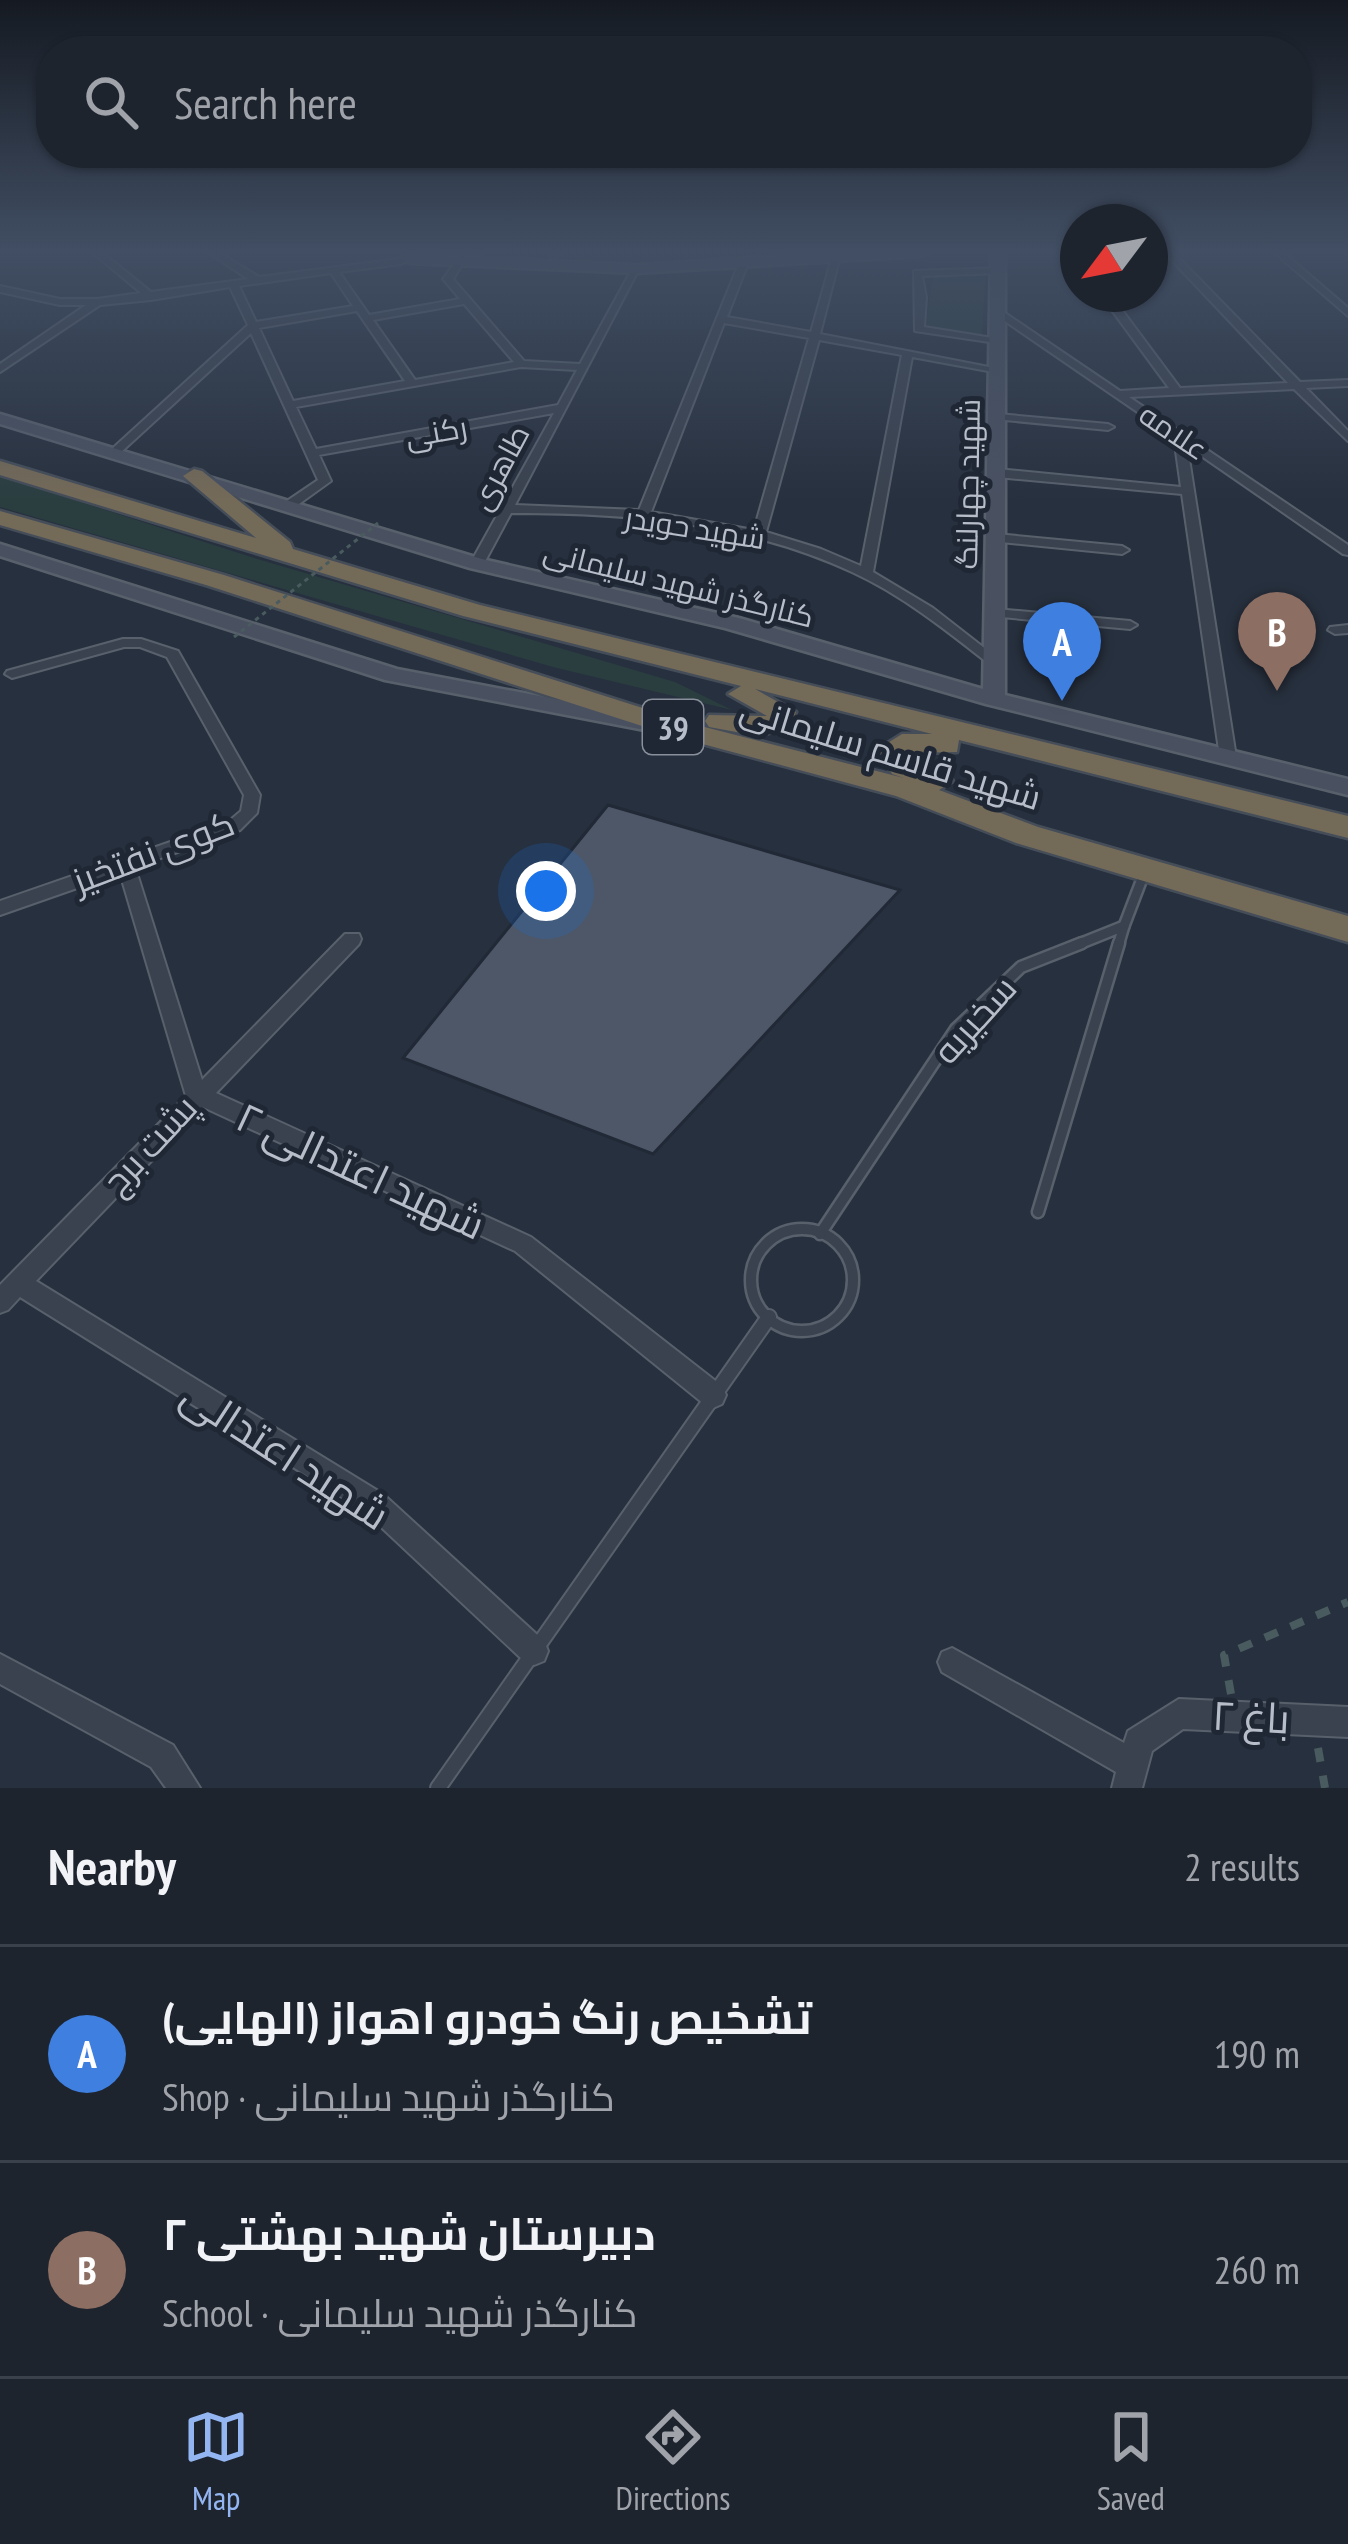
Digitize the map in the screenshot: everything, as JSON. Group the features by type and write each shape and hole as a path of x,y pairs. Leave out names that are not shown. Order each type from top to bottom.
{"highway":[{"name":"شهید قاسم سلیمانی","path":"0,468 298,559 612,647 1348,827"},
{"path":"194,476 298,559"},
{"name":"شهید قاسم سلیمانی","path":"0,518 215,580 683,730 906,790 1145,871 1348,929"},
{"path":"541,683 744,727 780,721 782,712 759,699 612,647"},
{"path":"1060,844 1014,814 903,767 893,748 912,740 1150,777"}],"street":[{"path":"0,369 49,335"},
{"path":"116,451 243,335"},
{"path":"257,335 325,481 288,506"},
{"path":"379,335 412,383"},
{"path":"495,335 520,364"},
{"name":"طاهری","path":"477,564 601,335"},
{"path":"643,516 715,335"},
{"path":"812,335 999,370"},
{"path":"959,335 999,342"},
{"name":"شهید چهارلنگ","path":"994,699 999,335"},
{"name":"علامه","path":"1032,335 1348,551"},
{"path":"1136,335 1177,391"},
{"path":"1249,335 1348,439"},
{"path":"759,533 815,336"},
{"path":"866,574 908,353"},
{"path":"289,405 520,364 584,367"},
{"path":"1119,394 1348,383"},
{"name":"رکنی","path":"312,453 560,408"},
{"path":"998,417 1108,427"},
{"name":"کنارگذر شهید سلیمانی","path":"0,419 477,564 731,623 994,699 1348,787"},
{"path":"1179,435 1228,757"},
{"path":"997,473 1187,491"},
{"name":"شهید حویدر","path":"507,509 643,516 759,533 866,574 934,615 994,661"},
{"path":"996,538 1122,550"},
{"path":"0,550 393,675 683,730"},
{"path":"995,613 1130,625"},
{"name":"کوی نفتخیز","path":"0,908 234,826 249,813 252,795 173,654 141,643 123,643 12,674"},
{"name":"شهید اعتدالی ۲","path":"126,865 196,1094 523,1244 713,1395"},
{"name":"پشت برج","path":"9,1292 196,1094 352,939"},
{"name":"شهید اعتدالی","path":"9,1292 374,1503 534,1652"},
{"path":"952,1662 1130,1776"},
{"path":"0,1667 162,1756 185,1788"},
{"name":"باغ ۲","path":"1130,1776 1139,1742 1179,1714 1348,1722"}],"lane":[{"path":"1038,1213 1124,926 1145,871"},
{"name":"سخیریه","path":"820,1234 956,1028 1022,967 1124,926"},
{"path":"799,1229 820,1234 850,1260 856,1278 854,1297 844,1314 808,1330 769,1317 754,1300 748,1280 751,1260 762,1244 779,1233 799,1229"},
{"path":"438,1788 769,1317"}],"path":[{"path":"234,638 378,523"},
{"path":"1234,1713 1224,1655 1348,1602"},
{"path":"1313,1719 1325,1788"}],"green space":[{"path":"0,476 251,557 675,682 732,710 553,667 0,507"}],"building":[{"path":"608,805 900,890 653,1154 403,1058"}],"place":[{"name":"دبیرستان شهید بهشتی ۲","path":"1277,691"},
{"name":"تشخیص رنگ خودرو اهواز (الهایی)","path":"1062,701"}]}
